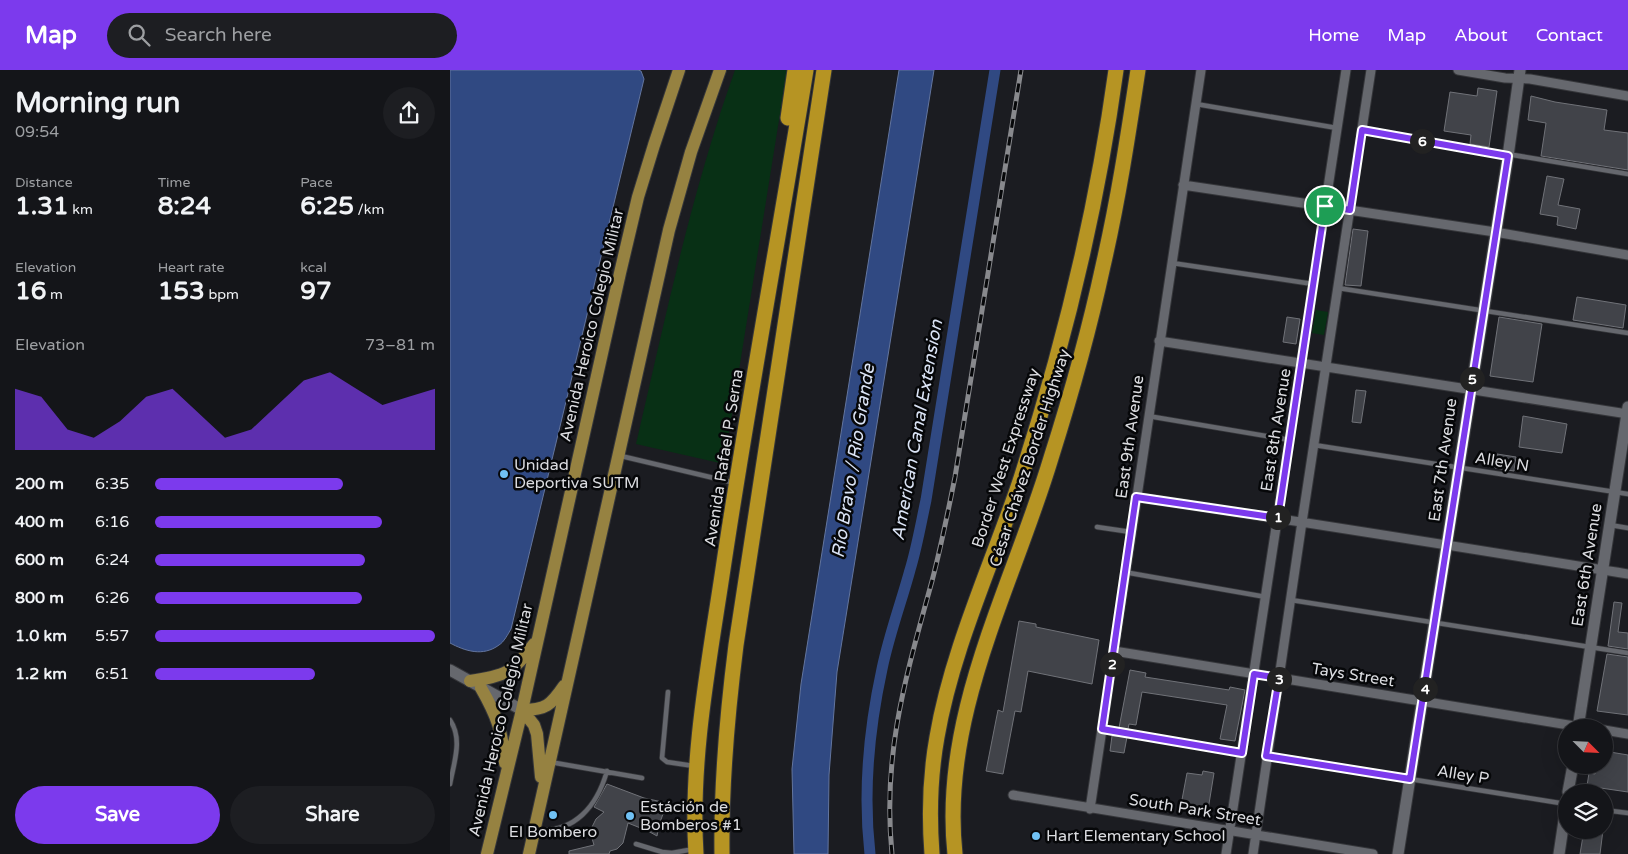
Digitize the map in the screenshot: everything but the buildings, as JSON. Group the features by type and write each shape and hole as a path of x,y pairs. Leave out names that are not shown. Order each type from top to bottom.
{"highway":[{"path":"780,227 778,181 795,70"},
{"name":"Avenida Rafael P. Serna","path":"696,851 695,802 707,680 736,483 806,70"},
{"path":"722,854 723,765 736,645 824,70"},
{"name":"Border West Expressway","path":"932,854 930,828 932,770 944,704 978,596 1021,478 1055,364 1082,255 1100,171 1116,70"},
{"name":"César Chávez Border Highway","path":"955,854 954,788 959,741 982,655 1050,461 1083,351 1116,203 1138,70"}],"main road":[{"path":"710,70 712,90"},
{"path":"529,854 669,230 691,152 720,70"},
{"name":"Avenida Heroico Colegio Militar","path":"487,854 522,710 636,207 678,71"},
{"path":"505,775 503,739 495,713 476,684 513,669 521,662 537,640"},
{"path":"522,710 538,710 547,705 556,698 567,681"},
{"path":"522,710 534,725 537,734 542,792"}],"street":[{"name":"East 9th Avenue","path":"1090,809 1124,572 1201,70"},
{"name":"East 8th Avenue","path":"1226,854 1346,70"},
{"path":"1253,854 1266,756 1371,70"},
{"path":"1458,70 1519,74 1530,79 1628,96"},
{"name":"East 7th Avenue","path":"1398,854 1508,156 1519,74"},
{"path":"1183,185 1495,232 1628,255"},
{"path":"1159,341 1628,412"},
{"name":"East 6th Avenue","path":"1582,719 1591,648 1628,412"},
{"path":"1136,497 1628,574"},
{"name":"Tays Street","path":"1114,651 1558,723"},
{"path":"450,670 522,710"},
{"path":"1613,732 1628,734"},
{"name":"South Park Street","path":"1013,796 1374,854"},
{"path":"1559,854 1561,839"}],"lane":[{"path":"1196,104 1338,128"},
{"path":"1362,130 1508,156 1628,174"},
{"path":"1171,263 1314,284"},
{"path":"1338,288 1628,334"},
{"path":"1148,416 1290,440"},
{"name":"Alley N","path":"1314,445 1628,494"},
{"path":"618,455 736,483"},
{"path":"1610,525 1628,528"},
{"path":"1096,527 1131,532"},
{"path":"1124,572 1266,597"},
{"path":"1291,600 1628,653"},
{"path":"668,692 662,758 667,762 698,767"},
{"path":"450,720 455,727 457,736 450,784"},
{"path":"1102,729 1242,753"},
{"name":"Alley P","path":"1266,756 1558,804"},
{"path":"549,762 642,778"},
{"path":"534,830 545,831 572,824 597,797 607,772"},
{"path":"1613,811 1628,813"},
{"path":"636,844 662,852 696,851"}],"green space":[{"path":"735,70 787,70 724,464 636,444 692,208 705,161"},
{"path":"1316,310 1328,312 1324,335 1312,333"}],"water":[{"name":"Unidad Deportiva SUTM","path":"450,70 638,70 641,71 644,79 511,629 501,644 493,649 480,652 474,652 450,643"},
{"name":"Río Bravo / Rio Grande","path":"899,70 934,70 837,672 829,775 828,854 794,854 792,769 801,684"}],"waterway":[{"name":"American Canal Extension","path":"870,854 867,784 877,692 885,656 917,544 926,500 995,70"}],"railway":[{"path":"892,854 890,783 898,716 913,650 932,581 955,477 1021,70"}],"place":[{"name":"Unidad Deportiva SUTM","path":"504,474"},
{"name":"El Bombero","path":"553,815"},
{"name":"Estáción de Bomberos #1","path":"630,816"},
{"name":"Hart Elementary School","path":"1036,836"}],"route":[{"path":"1362,130 1508,156 1410,779 1266,756 1279,678 1254,674 1242,753 1102,729 1136,497 1278,518 1325,206 1350,210 1362,130"}]}
